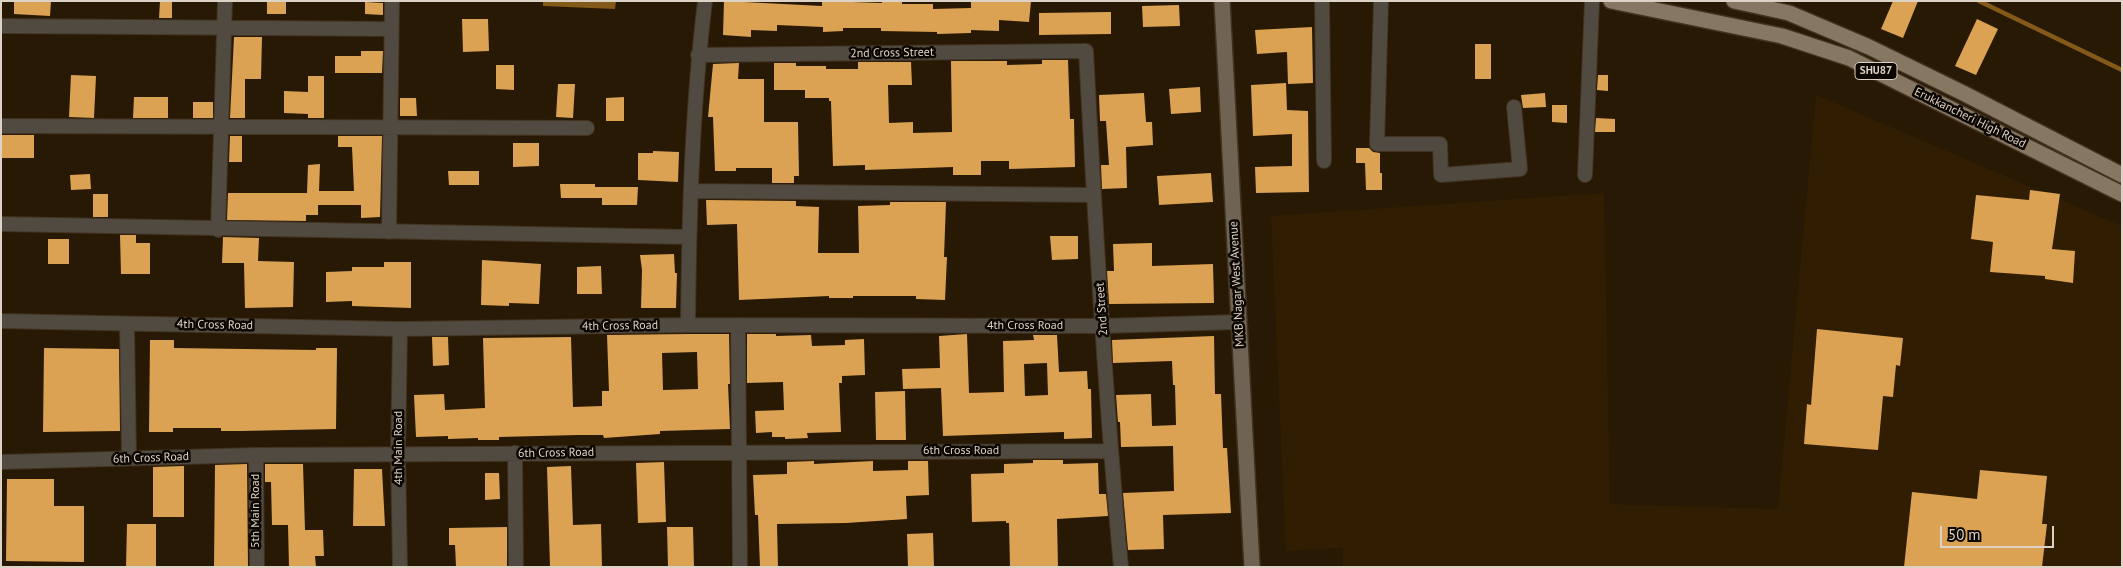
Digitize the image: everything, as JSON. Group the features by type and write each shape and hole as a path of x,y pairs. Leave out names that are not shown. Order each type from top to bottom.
{"main road":[{"name":"MKB Nagar West Avenue","path":"1222,1 1252,567"},
{"name":"Erukkancheri High Road","path":"1611,1 1782,36 1849,58 2122,194"},
{"name":"SHU87","path":"1734,1 1791,7 2122,175"}],"street":[{"path":"218,230 223,127 225,1"},
{"path":"389,232 392,1"},
{"path":"688,325 688,237 698,55 705,1"},
{"path":"1322,1 1324,161"},
{"path":"1381,1 1377,144 1440,144 1441,176 1520,169 1514,106"},
{"path":"1585,175 1592,1"},
{"path":"1,26 224,26 391,29"},
{"name":"2nd Cross Street","path":"698,55 1086,50"},
{"name":"2nd Street","path":"1086,50 1093,195 1110,451 1121,567"},
{"path":"1,126 587,128"},
{"path":"692,191 1093,195"},
{"path":"1,224 218,230 688,237"},
{"name":"4th Cross Road","path":"1,321 400,329 688,325 1103,326 1239,322"},
{"path":"127,324 129,458"},
{"path":"738,325 740,567"},
{"name":"4th Main Road","path":"400,329 398,454 400,567"},
{"name":"6th Cross Road","path":"1,462 256,454 1110,451"},
{"path":"515,453 516,567"},
{"name":"5th Main Road","path":"256,454 257,567"}],"shaded area":[{"path":"543,1 616,1 615,9 543,6"},
{"path":"1816,95 2122,226 2122,567 1343,567 1343,548 1286,551 1271,216 1604,193 1610,504 1778,509"}],"building":[{"path":"14,1 51,1 50,16 14,14"},
{"path":"160,1 172,1 172,18 159,18"},
{"path":"267,1 286,1 286,14 267,14"},
{"path":"724,1 822,6 822,1 882,3 882,1 902,1 902,4 933,4 933,9 971,8 971,1 1031,1 1029,22 999,20 999,31 971,30 971,33 937,34 937,32 881,31 881,28 843,28 843,31 823,32 823,27 777,25 777,31 751,30 751,37 723,35"},
{"path":"1893,1 1918,1 1903,38 1881,29"},
{"path":"365,2 383,3 383,15 365,14"},
{"path":"1179,5 1180,26 1143,27 1142,6"},
{"path":"1111,12 1111,34 1039,35 1039,13"},
{"path":"462,19 488,19 489,51 463,52"},
{"path":"1977,19 1998,29 1976,75 1955,66"},
{"path":"1312,27 1313,83 1288,84 1287,52 1257,54 1255,30"},
{"path":"234,37 262,37 261,79 245,79 245,118 230,118"},
{"path":"1475,44 1491,44 1491,79 1475,79"},
{"path":"361,51 383,51 382,73 335,73 335,56 361,56"},
{"path":"1042,60 1068,60 1070,119 1074,119 1075,167 1009,169 1009,161 981,161 981,175 953,175 953,167 865,170 865,165 833,166 831,101 829,101 829,98 805,98 805,90 774,90 774,63 796,63 796,66 826,66 826,69 858,69 858,62 911,62 912,85 888,85 889,123 913,122 913,133 952,132 951,61 1007,61 1007,65 1042,64"},
{"path":"739,63 738,79 764,79 764,122 798,122 799,176 794,176 794,183 772,183 772,168 736,168 736,171 715,171 713,117 708,117 713,64"},
{"path":"496,65 514,65 514,90 496,89"},
{"path":"71,75 96,76 94,118 69,117"},
{"path":"1598,75 1608,75 1608,91 1597,90"},
{"path":"308,76 324,76 324,118 308,118 308,114 284,113 284,91 308,92"},
{"path":"1286,83 1287,110 1308,111 1309,192 1256,193 1255,167 1292,166 1292,134 1253,136 1251,85"},
{"path":"558,84 575,84 573,118 556,117"},
{"path":"1200,87 1201,112 1171,114 1169,89"},
{"path":"1144,93 1146,122 1152,122 1153,145 1126,147 1127,188 1102,189 1101,165 1109,165 1106,121 1100,121 1099,95"},
{"path":"1545,93 1546,107 1523,108 1521,95"},
{"path":"134,97 168,97 168,118 133,118"},
{"path":"624,97 624,121 606,121 606,98"},
{"path":"400,98 416,98 417,116 400,116"},
{"path":"193,102 213,102 213,118 193,118"},
{"path":"1552,105 1567,105 1567,123 1552,122"},
{"path":"1596,118 1615,119 1615,132 1595,132"},
{"path":"1,135 34,135 34,158 1,158"},
{"path":"230,136 242,136 242,162 229,162"},
{"path":"338,136 382,136 380,217 361,218 361,205 318,205 318,215 306,215 306,221 227,220 228,193 307,193 308,165 320,164 319,191 354,191 352,147 338,147"},
{"path":"513,143 539,143 539,166 513,167"},
{"path":"1356,148 1369,148 1373,152 1380,153 1382,190 1366,190 1365,163 1356,163"},
{"path":"653,151 679,152 678,182 638,180 638,153 653,153"},
{"path":"448,171 479,171 479,185 449,185"},
{"path":"1211,173 1213,202 1159,205 1157,176"},
{"path":"90,174 91,189 71,190 70,175"},
{"path":"560,184 595,184 595,187 638,187 637,205 602,205 602,198 561,198"},
{"path":"2030,190 2060,194 2052,249 2075,251 2073,283 2045,279 2045,276 1990,272 1993,242 1971,239 1976,195 2029,200"},
{"path":"93,194 108,194 108,217 93,217"},
{"path":"706,200 796,201 796,206 819,207 818,253 859,253 858,206 890,205 890,202 946,202 944,257 947,257 945,300 916,299 916,296 829,298 829,296 739,300 737,224 707,225"},
{"path":"120,235 136,235 136,243 150,243 150,274 121,274"},
{"path":"1050,236 1078,236 1078,259 1052,260"},
{"path":"223,237 259,238 258,261 294,262 293,307 245,308 244,263 222,263"},
{"path":"48,239 69,239 69,264 48,264"},
{"path":"1152,243 1152,266 1213,264 1214,303 1109,304 1107,271 1114,271 1113,244"},
{"path":"674,254 675,273 677,273 676,308 641,308 642,270 640,255"},
{"path":"482,260 541,264 539,304 509,303 509,306 481,305"},
{"path":"384,262 411,262 411,308 352,306 352,301 326,302 326,272 352,271 352,267 384,267"},
{"path":"601,266 602,294 577,294 577,267"},
{"path":"1817,329 1903,338 1900,366 1896,365 1893,397 1883,396 1878,450 1804,444 1807,404 1811,405"},
{"path":"729,334 730,384 728,384 730,429 660,431 660,434 604,438 603,435 499,437 499,440 478,440 478,438 448,439 448,436 416,437 414,395 444,394 445,410 485,408 483,338 571,337 573,407 602,406 602,391 609,391 607,335","holes":["697,352 698,389 663,390 662,353"]},
{"path":"747,334 776,334 776,336 811,335 812,346 845,345 845,340 864,339 865,375 842,376 842,383 839,383 841,432 807,433 808,438 785,439 785,437 772,437 772,432 756,433 755,411 784,410 783,382 747,383"},
{"path":"967,334 969,393 1004,392 1003,341 1034,340 1033,335 1057,335 1059,372 1087,371 1088,389 1091,389 1092,438 1064,439 1064,432 943,436 941,388 903,389 902,369 940,368 939,336","holes":["1047,363 1048,395 1025,396 1024,364"]},
{"path":"1214,336 1215,394 1221,394 1223,448 1227,448 1231,513 1163,515 1164,549 1128,550 1123,493 1174,491 1173,446 1121,447 1116,395 1151,394 1152,426 1176,425 1175,385 1173,385 1172,361 1113,363 1112,340"},
{"path":"432,337 448,337 449,365 433,366"},
{"path":"150,340 174,340 174,348 316,350 316,348 337,348 336,429 221,431 221,428 173,428 173,432 149,432"},
{"path":"44,348 119,349 120,431 43,432"},
{"path":"905,391 906,440 876,440 875,392"},
{"path":"1033,460 1063,460 1063,464 1098,463 1099,494 1106,494 1108,516 1057,519 1058,567 1010,567 1009,523 1006,523 1006,521 972,522 971,474 1004,473 1004,464 1033,463"},
{"path":"814,461 814,464 873,461 873,471 908,470 908,461 928,461 929,495 906,496 907,519 846,523 777,524 778,567 760,567 758,515 755,515 753,475 787,474 787,462"},
{"path":"664,462 666,522 638,523 636,463"},
{"path":"247,464 248,567 214,567 215,465"},
{"path":"265,464 303,464 305,530 323,530 324,556 315,556 316,567 289,567 288,525 272,525 271,482 265,482"},
{"path":"184,466 184,517 153,517 153,467"},
{"path":"571,466 573,525 601,524 602,567 550,567 547,467"},
{"path":"354,469 382,469 385,526 353,526"},
{"path":"1980,470 2047,476 2042,524 2047,524 2042,567 1904,567 1912,492 1977,499"},
{"path":"485,473 499,473 500,499 485,500"},
{"path":"7,479 54,479 54,506 84,506 84,562 6,561"},
{"path":"127,524 156,524 156,567 126,567"},
{"path":"507,527 507,567 456,567 455,545 449,545 449,528"},
{"path":"667,527 693,527 694,567 668,567"},
{"path":"933,533 934,567 908,567 907,534"}],"waterway":[{"path":"1979,1 2122,70"}]}
